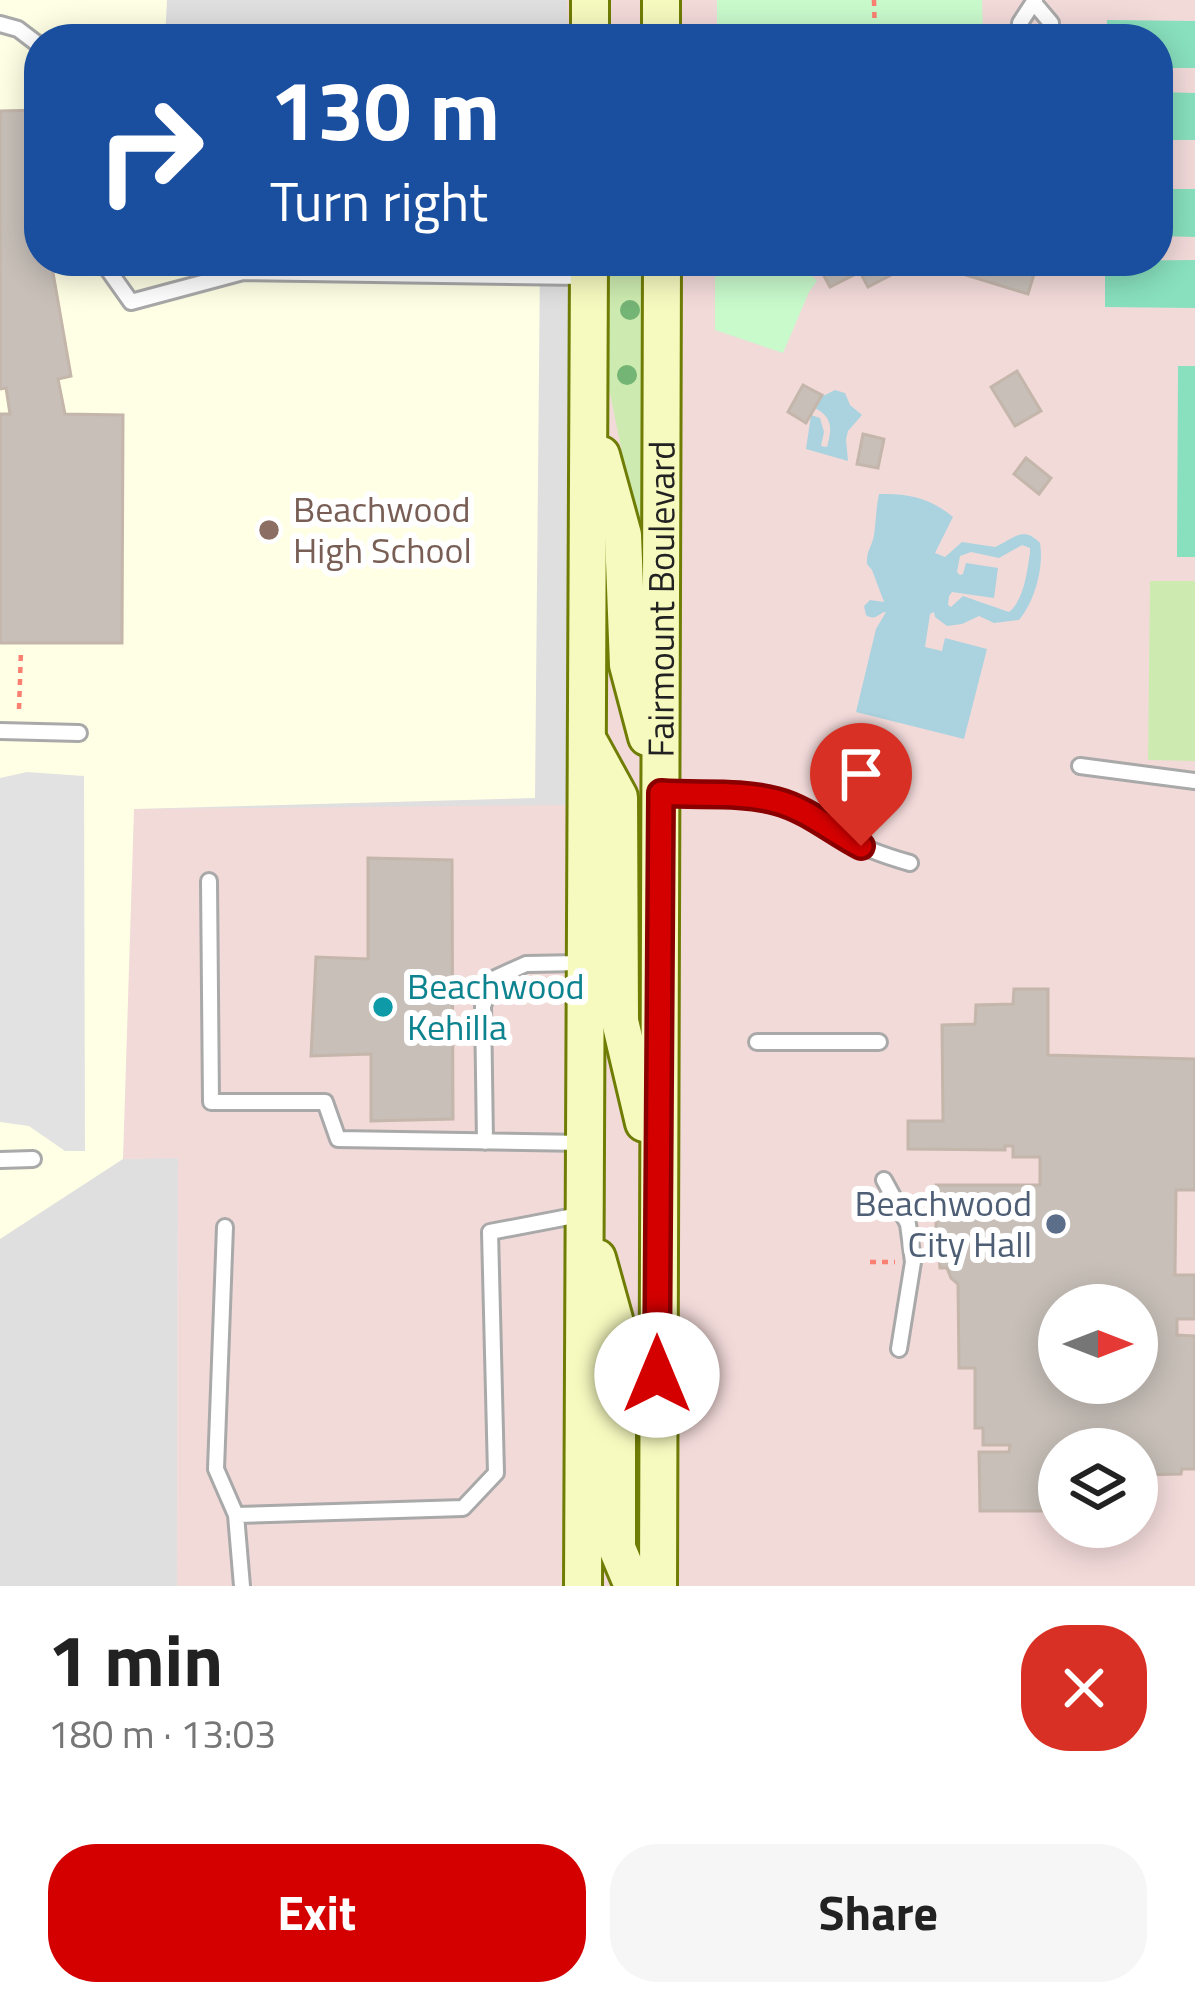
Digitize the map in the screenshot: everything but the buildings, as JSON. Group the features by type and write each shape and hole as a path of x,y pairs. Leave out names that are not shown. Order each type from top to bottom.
{"main road":[{"name":"Fairmount Boulevard","path":"583,1586 589,276"},
{"name":"Fairmount Boulevard","path":"658,1586 662,276"},
{"path":"589,410 623,536 628,665 661,793"},
{"path":"587,739 619,797 620,1021 658,1185"},
{"path":"584,1214 617,1330 617,1548 633,1586"}],"lane":[{"path":"113,276 131,302 228,276"},
{"path":"0,731 79,734"},
{"path":"1081,766 1195,781"},
{"path":"661,793 777,801 807,813 871,852 910,863"},
{"path":"209,881 211,1102 325,1102 338,1138 585,1143"},
{"path":"485,1142 482,1006 493,979 526,964 586,963"},
{"path":"758,1042 879,1042"},
{"path":"0,1160 34,1160"},
{"path":"884,1180 908,1224 913,1262 899,1349"},
{"path":"236,1515 463,1508 496,1473 490,1232 584,1214"},
{"path":"224,1227 216,1469 236,1515 242,1586"}],"path":[{"path":"19,709 21,651"},
{"path":"871,1262 898,1262"}],"shaded area":[{"name":"Beachwood High School","path":"0,0 590,0 589,24 24,24 24,276 589,276 587,806 124,1159 178,1157 177,1586 0,1586"},
{"name":"Beachwood High School","path":"0,0 167,0 166,24 24,24 24,276 540,276 535,798 134,809 123,1159 0,1239"},
{"path":"567,0 1195,0 1195,1586 177,1586 178,1158 123,1159 133,809 576,805 570,276 1173,276 1173,24 568,24"},
{"path":"27,772 84,776 85,1151 65,1151 29,1126 0,1122 0,778"}],"green space":[{"path":"717,0 982,0 983,24 717,24"},
{"path":"1107,20 1195,21 1195,68 1173,68 1173,24 1107,24"},
{"path":"1173,92 1195,93 1195,140 1173,140"},
{"path":"1173,189 1195,189 1195,237 1173,236"},
{"path":"1173,260 1195,260 1195,308 1105,307 1105,276 1173,276"},
{"path":"603,276 649,276 646,657 635,516 603,359"},
{"path":"715,276 812,276 817,281 783,353 715,330"},
{"path":"1178,366 1195,366 1195,557 1177,557"},
{"path":"1150,581 1195,581 1195,761 1148,760"}],"water":[{"path":"835,390 845,393 862,415 848,431 848,461 806,449 811,415 820,418 821,446 827,447 830,424 815,408 821,397"},
{"path":"879,494 919,498 953,517 935,553 945,557 962,542 995,547 1023,534 1040,543 1037,583 1019,620 994,623 979,616 947,626 934,612 930,614 925,647 942,651 945,638 987,649 964,739 856,712 876,629 886,612 869,617 864,606 870,600 884,602 867,564","holes":["1022,545 1030,548 1021,593 1009,612 963,596 948,605 952,592 994,598 998,568 966,563 960,575 960,556 971,552 999,558"]}],"place":[{"name":"Beachwood High School","path":"269,530"},
{"name":"Beachwood Kehilla","path":"383,1007"},
{"name":"Beachwood City Hall","path":"1056,1224"}],"route":[{"path":"657,1375 661,793 777,801 861,846"}]}
